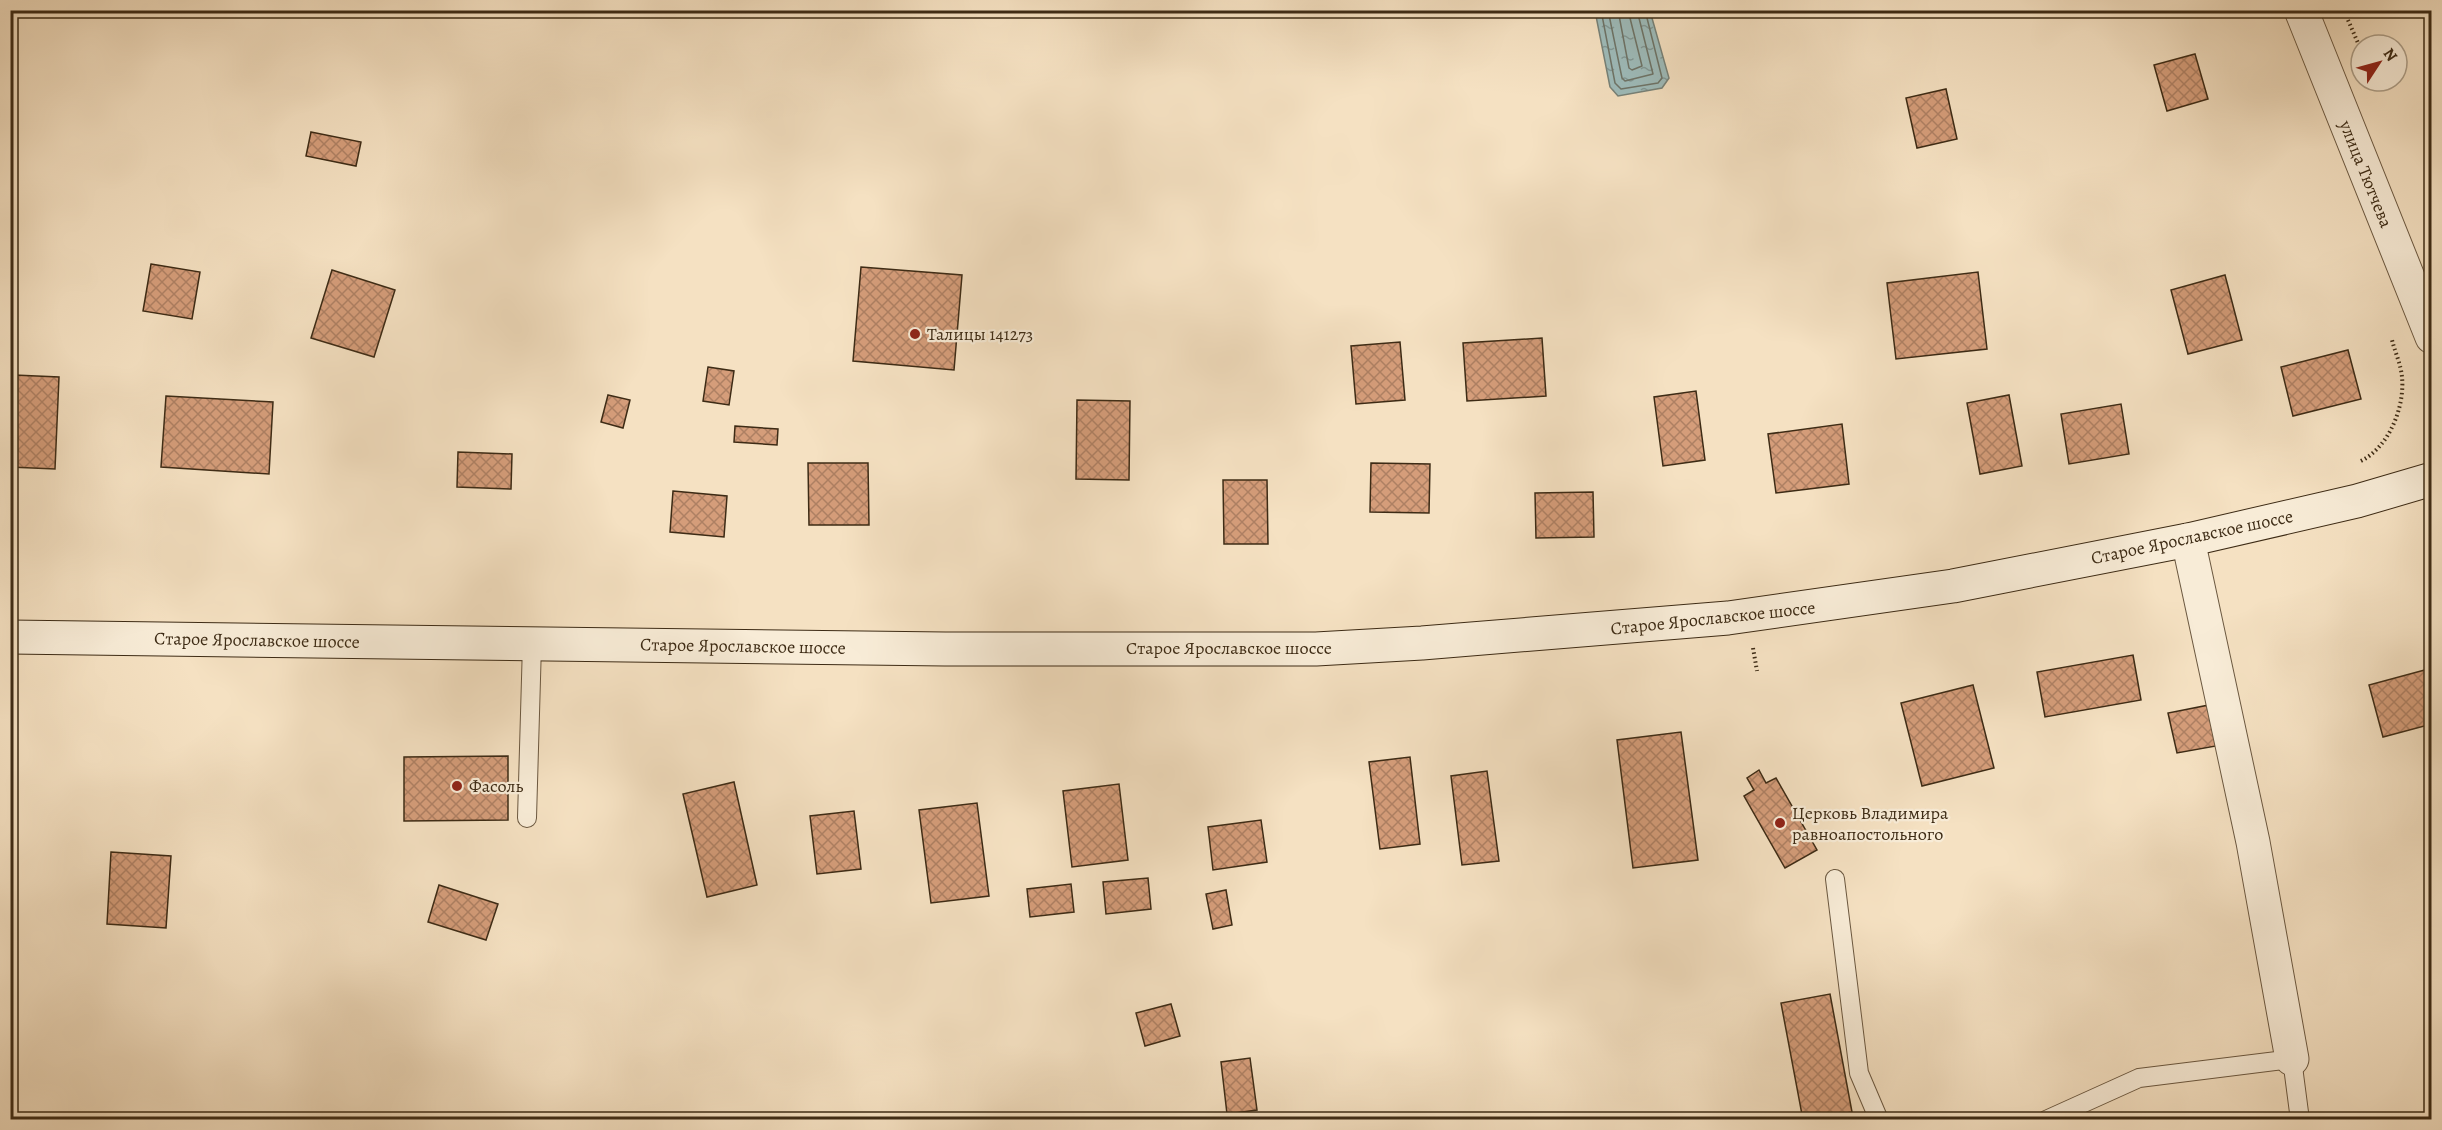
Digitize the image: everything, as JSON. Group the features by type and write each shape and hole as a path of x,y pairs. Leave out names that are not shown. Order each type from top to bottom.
{"main road":[{"name":"улица Тютчева","path":"2301,10 2432,337"},
{"name":"Старое Ярославское шоссе","path":"10,638 1041,649 1316,649 1410,644 1637,627 1843,603 1953,586 2188,540 2357,501 2432,479"},
{"path":"2188,540 2253,842 2292,1059"}],"lane":[{"path":"527,818 532,644"},
{"path":"1835,879 1859,1073 1879,1119"},
{"path":"2046,1119 2139,1078 2292,1059 2300,1119"}],"path":[{"path":"2348,20 2354,33"},
{"path":"2355,464 2373,454 2399,414 2402,377 2391,336"},
{"path":"1751,639 1757,671"}],"water":[{"path":"1595,11 1650,11 1669,78 1662,88 1618,96 1610,87"}],"building":[{"path":"2195,54 2208,99 2167,111 2154,65"},
{"path":"1946,89 1957,139 1917,148 1906,98"},
{"path":"311,132 361,142 356,166 306,156"},
{"path":"151,264 200,272 192,319 143,311"},
{"path":"861,267 962,275 954,370 853,361"},
{"path":"332,270 395,290 374,357 311,338"},
{"path":"1978,272 1987,349 1896,359 1887,283"},
{"path":"2225,275 2242,340 2188,354 2171,290"},
{"path":"1542,338 1546,396 1467,401 1463,343"},
{"path":"1400,342 1405,400 1356,404 1351,346"},
{"path":"2348,350 2361,399 2293,416 2281,367"},
{"path":"708,367 734,371 729,405 703,401"},
{"path":"14,375 59,377 55,469 10,467"},
{"path":"1696,391 1705,460 1663,466 1654,397"},
{"path":"608,395 630,400 623,428 601,422"},
{"path":"2009,395 2022,466 1980,474 1967,403"},
{"path":"166,396 273,402 269,474 161,467"},
{"path":"1077,400 1130,401 1129,480 1076,479"},
{"path":"2121,404 2129,454 2069,464 2061,414"},
{"path":"1842,424 1849,484 1776,493 1768,434"},
{"path":"735,426 778,429 777,445 734,442"},
{"path":"458,452 512,454 511,489 457,487"},
{"path":"808,463 868,463 869,525 809,525"},
{"path":"1371,463 1430,464 1429,513 1370,512"},
{"path":"1223,480 1267,480 1268,544 1224,544"},
{"path":"673,491 727,496 724,537 670,532"},
{"path":"1593,492 1594,537 1536,538 1535,493"},
{"path":"2133,655 2141,700 2045,717 2037,672"},
{"path":"2432,668 2432,724 2383,737 2369,685"},
{"path":"1973,685 1994,768 1922,786 1901,703"},
{"path":"2209,705 2216,746 2177,753 2168,713"},
{"path":"1681,732 1698,860 1633,868 1617,740"},
{"path":"508,756 508,820 404,821 404,757"},
{"path":"1410,757 1420,844 1380,849 1369,762"},
{"name":"Церковь Владимира равноапостольного","path":"1759,770 1766,783 1776,778 1817,850 1785,868 1744,796 1754,790 1747,778"},
{"path":"1487,771 1499,861 1462,865 1451,776"},
{"path":"734,782 757,885 707,897 683,794"},
{"path":"1119,784 1128,860 1072,867 1063,791"},
{"path":"977,803 989,896 931,903 919,810"},
{"path":"854,811 861,869 817,874 810,816"},
{"path":"1261,820 1267,862 1213,870 1208,827"},
{"path":"111,852 171,856 166,928 107,924"},
{"path":"1148,878 1151,909 1106,914 1103,882"},
{"path":"1071,884 1074,912 1030,917 1027,889"},
{"path":"439,885 498,904 486,940 428,922"},
{"path":"1226,890 1232,925 1213,929 1206,894"},
{"path":"1830,994 1852,1112 1803,1120 1781,1003"},
{"path":"1171,1004 1180,1036 1145,1046 1136,1013"},
{"path":"1250,1058 1257,1110 1227,1114 1221,1062"}],"place":[{"name":"Талицы 141273","path":"915,334"},
{"name":"Фасоль","path":"457,786"},
{"name":"Церковь Владимира равноапостольного","path":"1780,823"}]}
